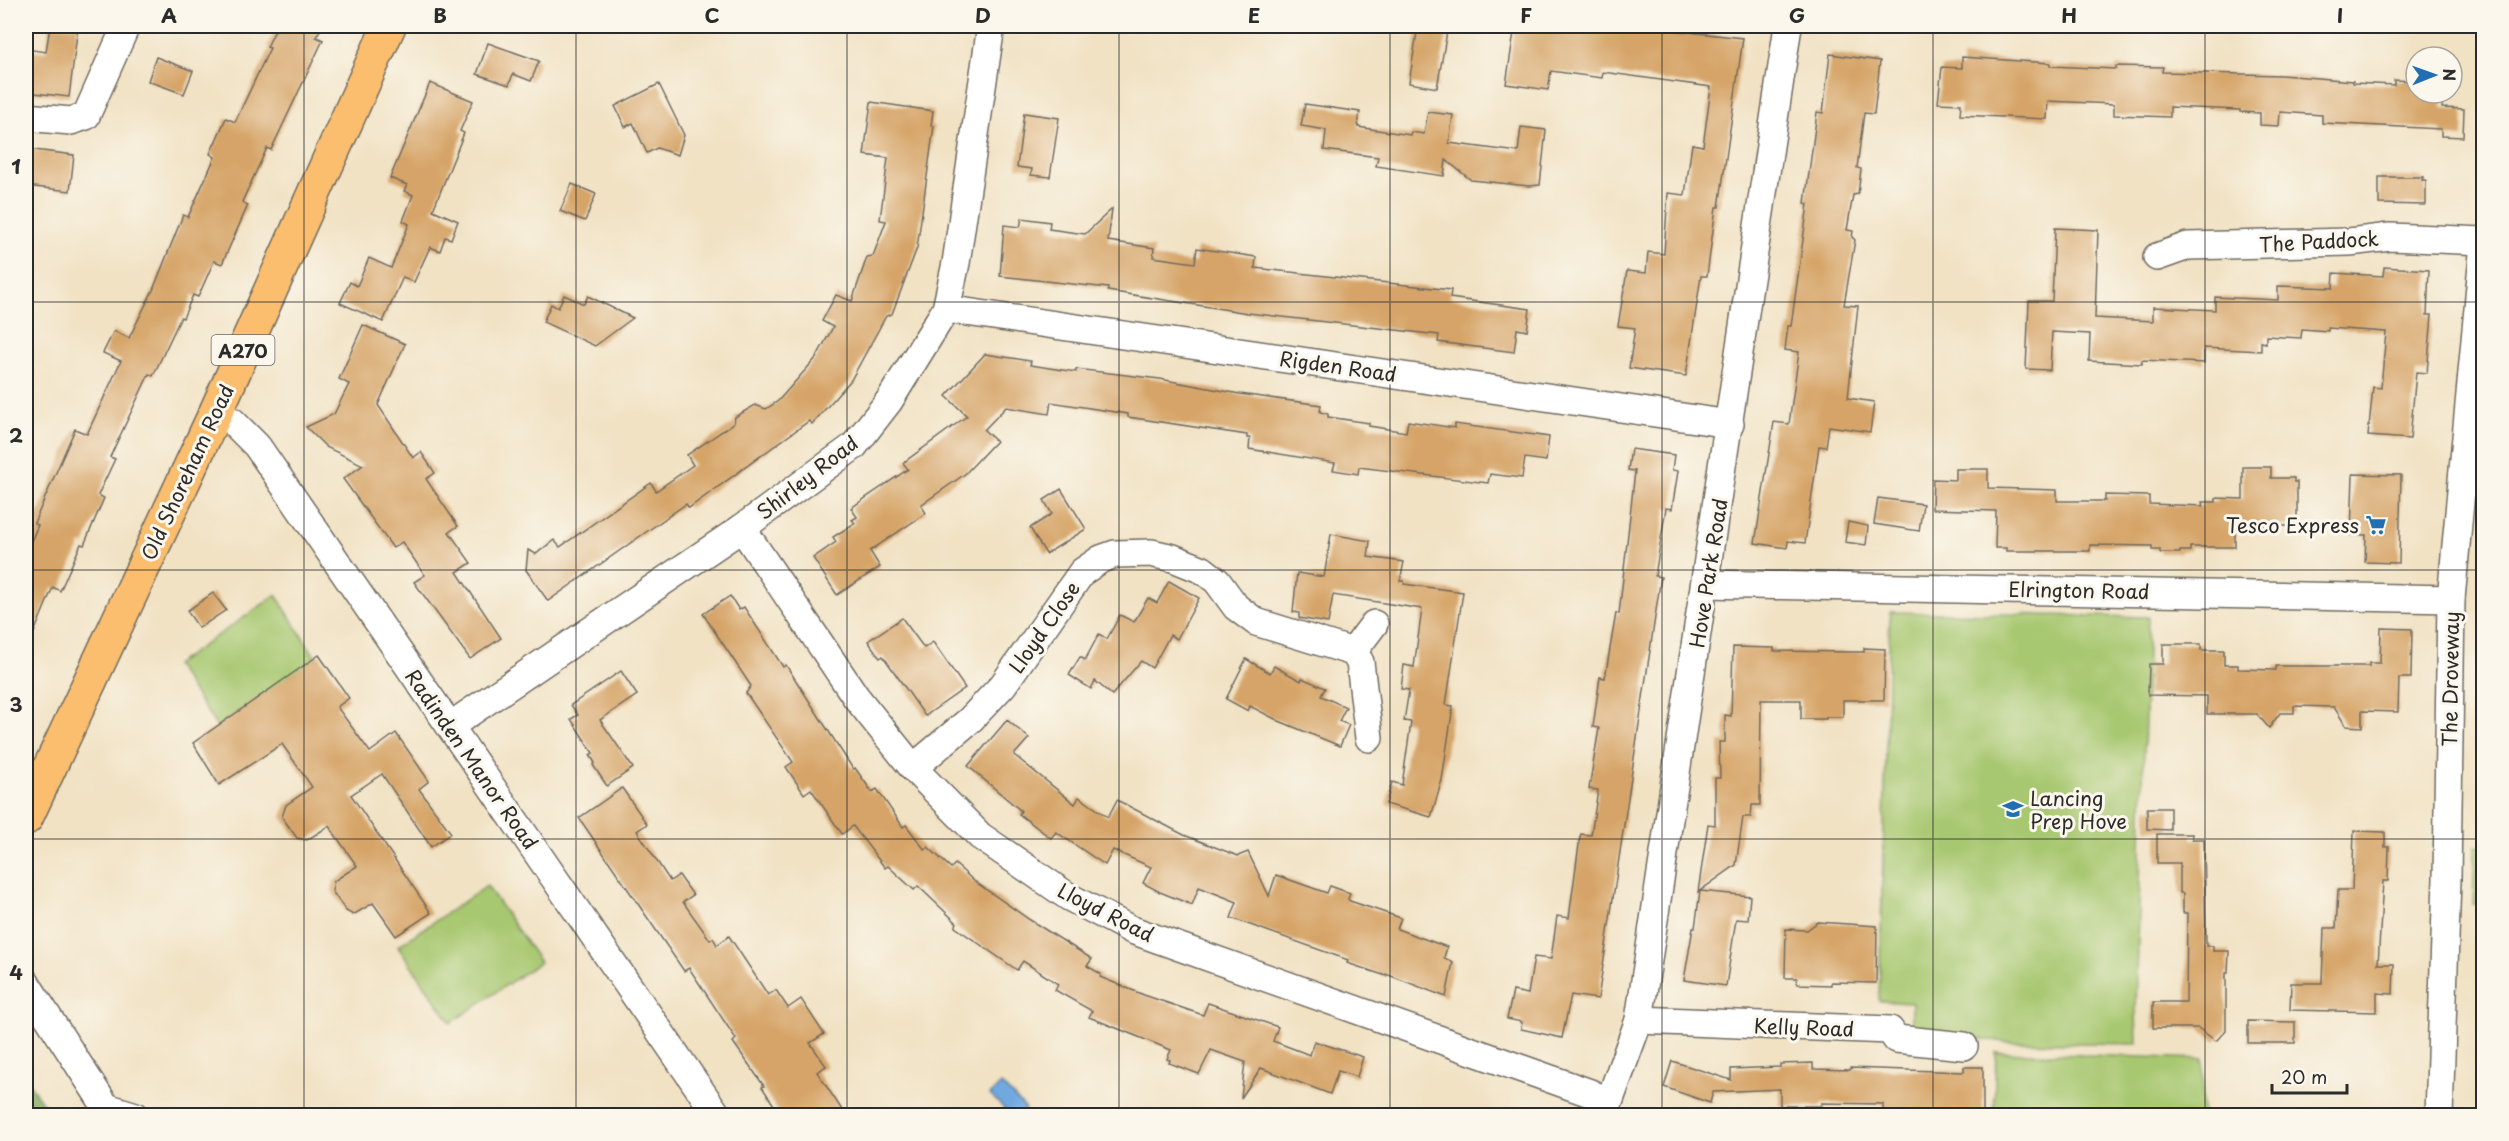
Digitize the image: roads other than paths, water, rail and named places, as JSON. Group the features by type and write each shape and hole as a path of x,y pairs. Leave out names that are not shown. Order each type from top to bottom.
{"main road":[{"name":"Old Shoreham Road","path":"26,818 215,414 389,26"}],"street":[{"path":"26,117 71,121 86,116 126,26"},
{"name":"Shirley Road","path":"450,726 742,528 854,446 889,401 946,309 956,263 991,26"},
{"name":"Hove Park Road","path":"1606,1109 1639,1020 1788,26"},
{"name":"The Paddock","path":"2157,257 2188,246 2349,242 2390,237 2484,242"},
{"name":"The Droveway","path":"2439,1116 2447,879 2451,599 2484,242"},
{"name":"Rigden Road","path":"946,309 1730,424"},
{"name":"Radinden Manor Road","path":"215,414 232,422 257,446 718,1116"},
{"name":"Lloyd Road","path":"742,528 856,697 913,768 980,836 1069,897 1132,930 1557,1081 1606,1109"},
{"name":"Lloyd Close","path":"913,768 970,720 1004,685 1082,572 1101,559 1115,554 1151,553 1173,558 1203,570 1217,581 1236,607 1256,622 1353,652"},
{"name":"Elrington Road","path":"1706,584 1899,586 2451,599"},
{"path":"1369,738 1360,662 1353,652 1374,624"},
{"path":"26,982 106,1111 136,1116"},
{"name":"Kelly Road","path":"1639,1020 1890,1030 1896,1039 1964,1046"}],"water":[{"path":"1001,1084 1026,1109 1020,1115 1011,1115 990,1095"}],"place":[{"name":"Tesco Express","path":"2376,525"},
{"name":"Lancing Prep Hove","path":"2013,809"}]}
